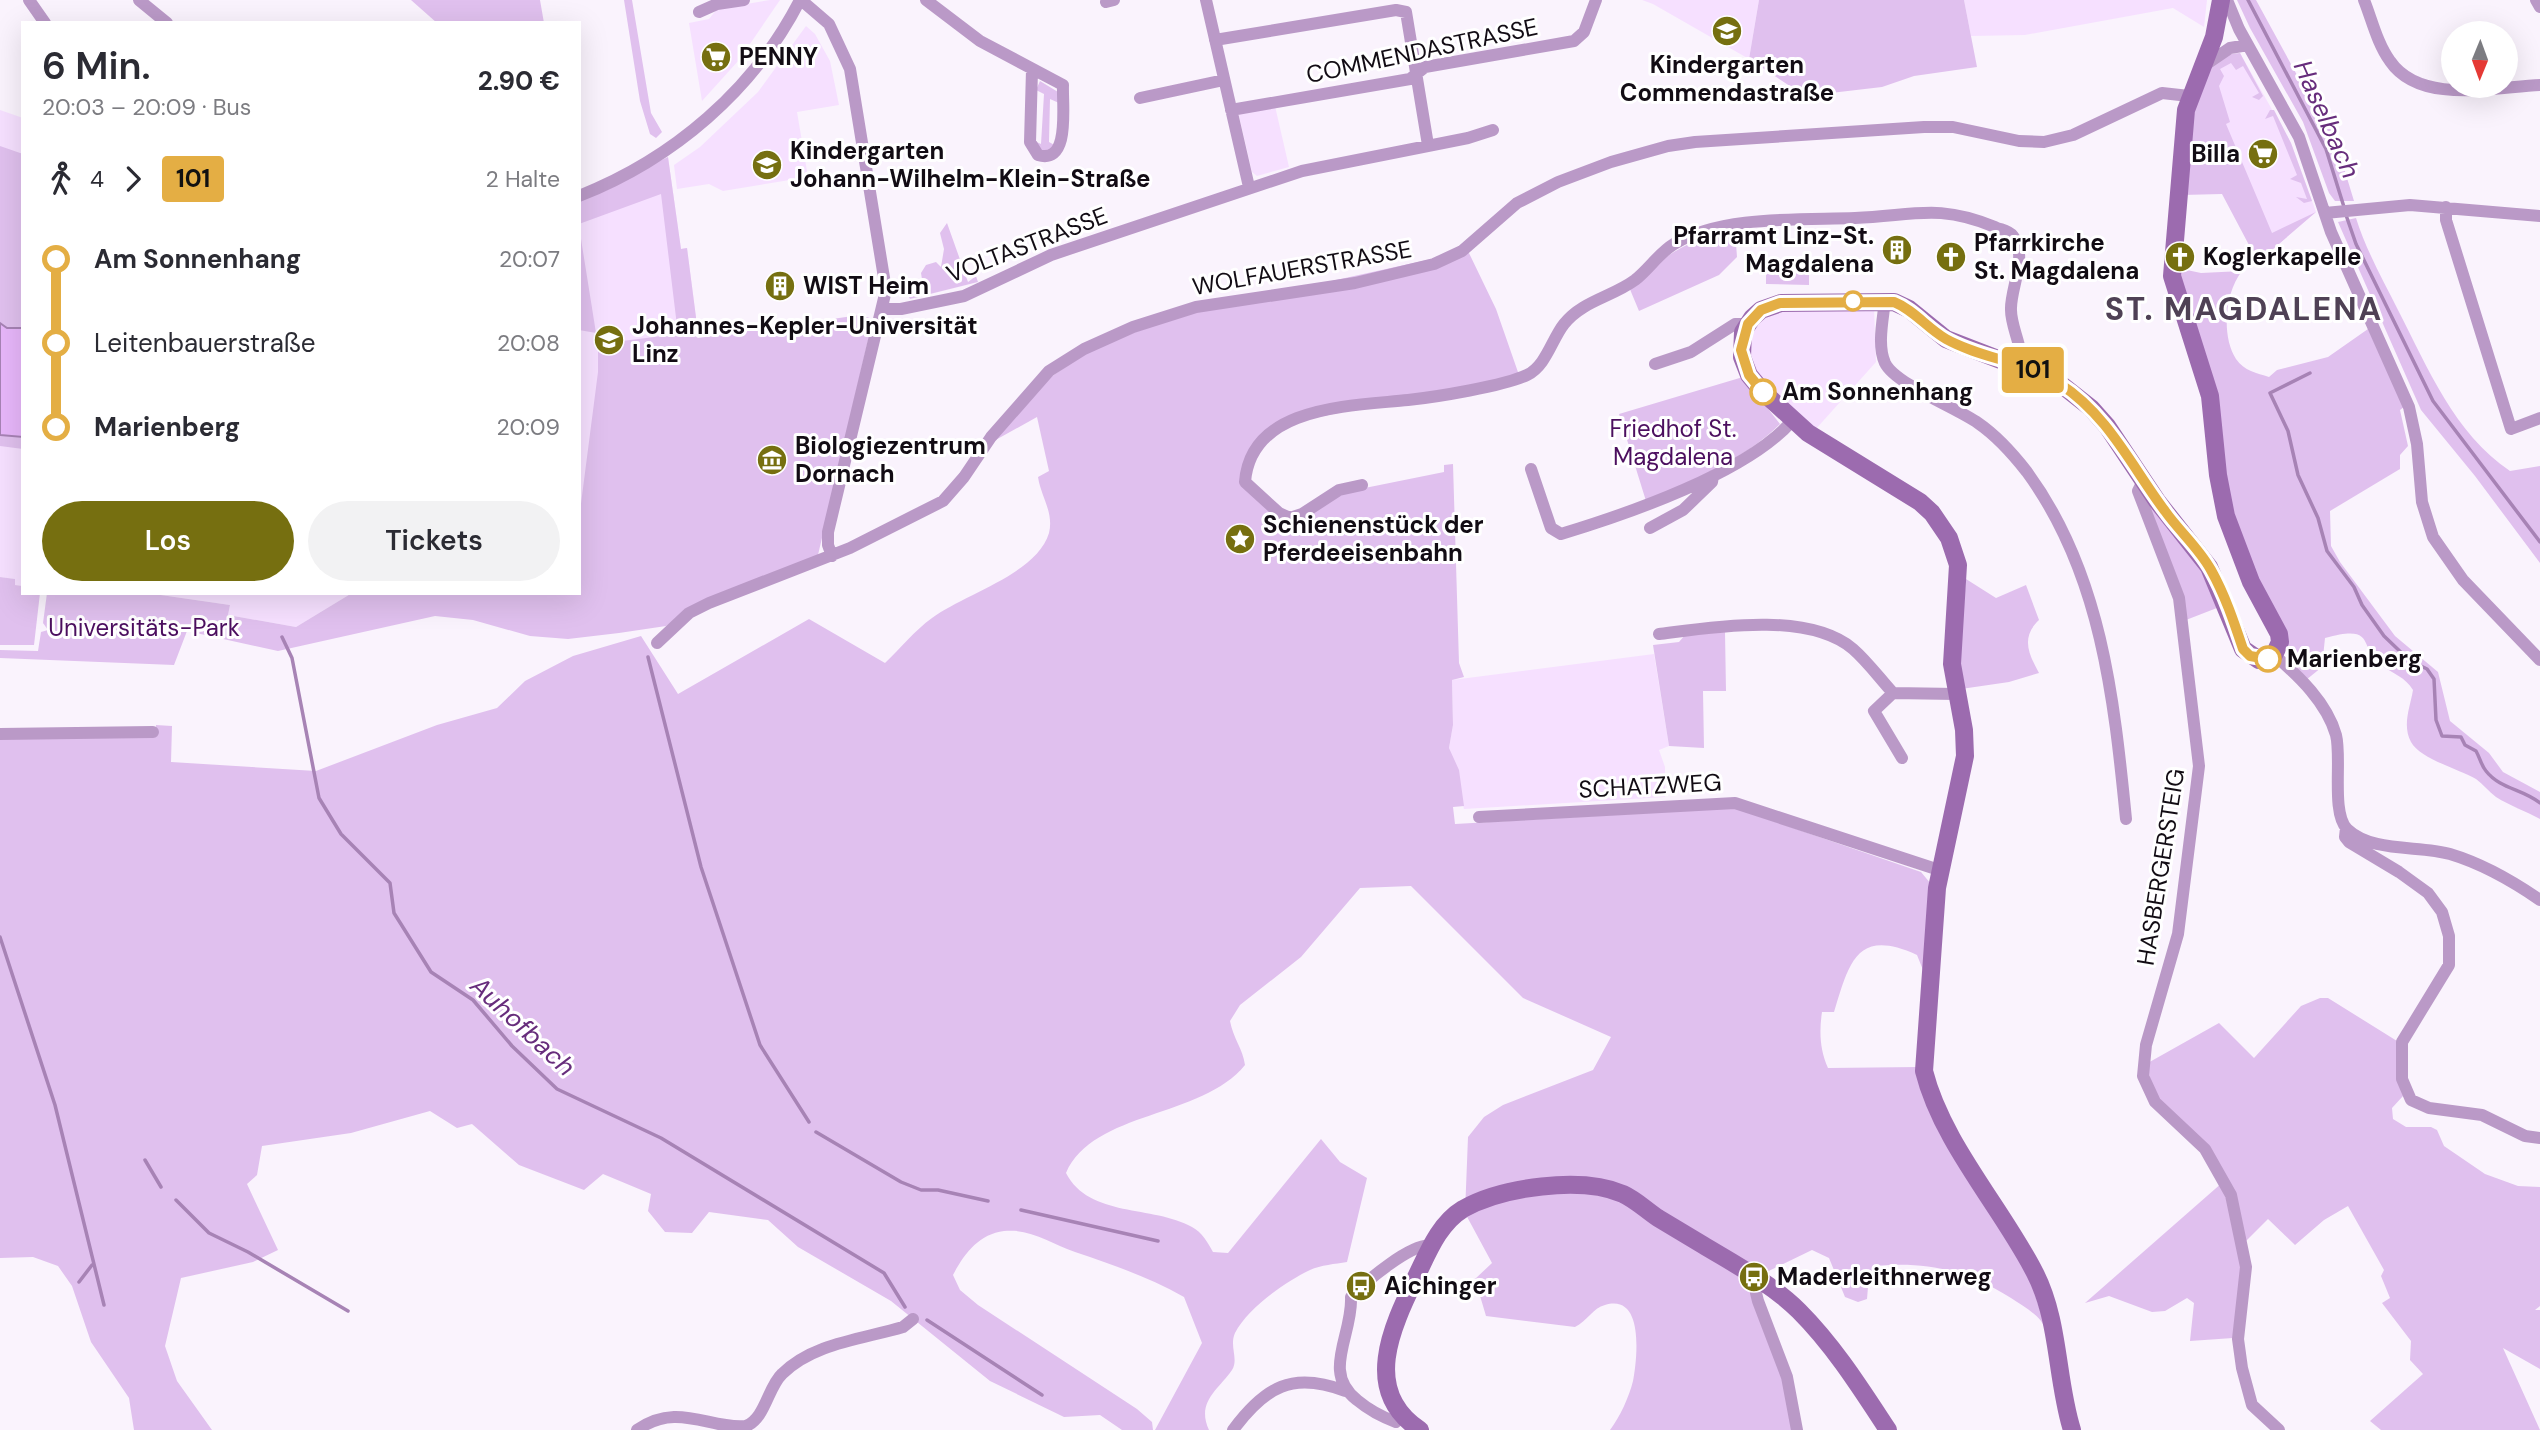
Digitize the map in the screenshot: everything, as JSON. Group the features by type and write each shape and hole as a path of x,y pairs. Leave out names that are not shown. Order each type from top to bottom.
{"street":[{"path":"29,0 44,21"},
{"path":"139,0 165,21"},
{"path":"699,12 744,0"},
{"path":"581,195 628,174 670,148 704,122 748,77 774,44 801,0 829,24 845,53 850,69 886,290 828,532 828,545 832,556"},
{"path":"926,0 969,34 1063,85 1061,143 1056,152 1048,156 1038,155 1030,142 1032,70"},
{"path":"1206,0 1249,187"},
{"name":"COMMENDASTRASSE","path":"1231,110 1410,79 1425,67 1574,41 1584,32 1596,0"},
{"path":"2072,1430 2050,1315 2042,1288 1968,1164 1934,1100 1924,1072 1924,1035 1939,870 1965,756 1964,730 1956,694 1952,652 1958,567 1941,525 1920,502 1792,421 1763,392 1745,365 1741,343 1748,324 1761,310 1780,303 1885,300 1909,309 1930,329 1963,347 2020,365 2058,382 2091,408 2107,426 2143,481 2209,567 2243,649 2259,660 2274,655 2280,642 2279,634 2250,582 2226,516 2218,475 2210,396 2173,281 2172,255 2189,96 2217,28 2221,0"},
{"path":"2227,0 2248,45 2299,136 2325,213 2409,407 2417,444 2422,502 2433,537 2463,580 2540,660"},
{"path":"2364,0 2391,63 2417,83 2444,89 2540,85"},
{"path":"2536,0 2540,7"},
{"path":"1215,40 1396,10 1406,12 1428,145"},
{"path":"2203,66 2231,48 2248,45"},
{"path":"1140,98 1224,80"},
{"name":"WOLFAUERSTRASSE","path":"657,643 689,613 709,603 832,556 943,500 964,477 991,437 1049,371 1084,349 1133,327 1196,307 1355,283 1434,264 1462,251 1517,203 1558,182 1644,152 1695,142 1924,127 1954,127 2019,141 2044,142 2082,131 2162,93 2189,96"},
{"name":"VOLTASTRASSE","path":"883,309 901,309 964,296 1051,255 1249,187 1329,165 1480,136 1493,130"},
{"path":"2325,213 2410,205 2540,216"},
{"path":"2446,207 2446,220 2511,429 2540,418"},
{"path":"1362,485 1339,490 1302,514 1290,518 1279,513 1245,482 1252,454 1265,438 1308,414 1345,405 1412,400 1526,376 1542,360 1573,314 1633,281 1672,245 1723,228 1792,218 1867,217 1909,211 1964,215 2010,233 2017,245 2011,321 2021,356 2020,365"},
{"path":"1885,300 1882,337 1885,364 1903,380 1979,424 2006,447 2047,501 2071,542 2110,686 2126,819"},
{"path":"1655,364 1691,352 1735,324 1748,324"},
{"path":"1531,469 1551,528 1561,534 1655,502 1713,476 1770,441 1792,421"},
{"path":"1650,528 1683,510 1712,482 1713,476"},
{"name":"HASBERGERSTEIG","path":"2143,481 2138,491 2179,598 2199,766 2178,934 2146,1045 2144,1082 2155,1102 2205,1149 2231,1195 2246,1267 2238,1339 2242,1368 2252,1405 2279,1430"},
{"path":"1659,634 1737,626 1811,630 1853,649 1893,693"},
{"path":"2274,655 2307,687 2334,729 2339,757 2340,811 2346,828 2345,837 2428,893 2442,912 2449,936 2449,965 2402,1041 2400,1066 2405,1092 2418,1105 2482,1115 2525,1136 2540,1138"},
{"path":"1902,758 1874,711 1893,693 1956,694"},
{"path":"0,734 153,732"},
{"name":"SCHATZWEG","path":"1479,817 1735,803 1939,870"},
{"path":"2346,828 2369,841 2433,850 2469,861 2540,900"},
{"path":"1399,1422 1388,1380 1387,1343 1432,1246 1451,1219 1489,1197 1539,1188 1604,1189 1641,1205 1788,1300 1817,1330 1888,1430"},
{"path":"1345,1391 1340,1364 1352,1314 1351,1297 1362,1285 1411,1250 1423,1245 1432,1246"},
{"path":"1761,1281 1756,1293 1787,1377 1797,1430"},
{"path":"637,1430 663,1418 687,1419 727,1429 743,1428 755,1419 775,1381 793,1365 821,1350 903,1327 913,1319"},
{"path":"1233,1430 1267,1393 1279,1385 1307,1382 1345,1391 1377,1414 1420,1430"}],"shaded area":[{"path":"780,0 739,60 702,101 689,23 709,19 717,9"},
{"name":"Kindergarten Commendastraße","path":"1642,0 1759,0 1749,59 1653,4"},
{"path":"1964,0 2207,0 2204,27 2173,8 2025,35 1971,36"},
{"path":"806,26 815,34 830,61 839,105 797,112 808,177 723,191 709,184 677,189 674,165 700,147 758,92"},
{"name":"Billa","path":"2240,53 2291,143 2316,212 2274,248 2208,100 2213,66"},
{"path":"1275,106 1289,167 1257,176 1252,172 1238,112"},
{"path":"0,110 21,117 21,586 14,585 14,579 0,577"},
{"name":"Johannes-Kepler-Universität Linz","path":"668,157 681,249 687,248 697,325 599,378 581,508 581,199"},
{"path":"1874,308 1876,362 1815,430 1773,392 1751,364 1750,336 1763,319 1781,311"},
{"path":"0,323 7,328 21,328 21,437 0,435"},
{"path":"161,595 349,595 296,627 228,615 230,605"},
{"path":"1654,654 1669,746 1659,750 1665,767 1665,797 1464,809 1449,748 1453,725 1452,680"}],"green space":[{"path":"411,0 540,0 544,21 435,21"},
{"path":"624,0 632,0 651,113 662,132 656,138 650,134 640,101"},
{"path":"1759,0 1964,0 1977,67 1914,76 1882,87 1805,96 1749,59"},
{"path":"2237,0 2256,0 2315,108 2320,106 2333,132 2354,201 2335,201 2329,193 2303,122"},
{"path":"2240,53 2263,96 2259,100 2252,97 2259,93 2243,66 2236,70 2231,63 2220,69 2224,76 2219,86 2230,122 2226,124 2272,233 2316,212 2258,262 2222,194 2182,195 2188,134 2200,88 2209,70 2223,58"},
{"path":"1040,81 1058,92 1059,103 1050,99 1049,142 1058,147 1045,154 1032,140 1041,144 1044,94 1036,90"},
{"path":"2270,110 2274,110 2291,143 2312,201 2304,203 2296,197 2307,199 2301,183 2290,179 2297,175 2273,116 2265,119"},
{"path":"0,146 21,153 21,449 0,446"},
{"path":"668,157 681,249 687,248 697,325 680,334 691,333 698,338 860,315 873,319 818,555 703,601 666,626 619,633 568,639 530,636 473,620 435,616 278,651 187,631 174,665 0,658 0,650 38,651 41,632 48,630 43,623 47,595 161,595 230,605 228,615 296,627 349,595 581,595 581,504 598,372 598,344 678,334 661,194 581,223 581,199"},
{"path":"2356,218 2375,265 2420,354 2458,419 2490,456 2510,471 2540,466 2540,563 2475,476 2421,410 2338,222"},
{"path":"947,223 968,282 976,276 978,282 910,299 908,295 924,292 921,273 926,265 936,262 941,267 944,249 940,233"},
{"path":"1735,230 1737,257 1719,275 1639,311 1629,287 1642,276 1666,257 1690,244"},
{"path":"581,239 596,333 581,330"},
{"path":"1468,251 1496,309 1519,375 1276,426 1244,469 1286,529 1340,493 1444,472 1444,465 1453,464 1459,663 1464,677 1452,680 1453,725 1449,748 1459,770 1464,806 1453,807 1455,824 1735,808 1921,872 1931,884 1925,975 1917,955 1897,947 1880,945 1868,948 1858,955 1845,979 1834,1012 1822,1012 1820,1034 1823,1054 1828,1068 1918,1067 2024,1262 2052,1346 2043,1324 2034,1314 1979,1281 1930,1267 1876,1266 1869,1275 1867,1299 1858,1302 1845,1297 1829,1258 1812,1250 1750,1280 1751,1293 1777,1354 1793,1430 1610,1430 1627,1400 1635,1371 1636,1331 1627,1309 1618,1304 1605,1305 1575,1327 1486,1316 1475,1279 1492,1263 1465,1213 1468,1137 1484,1117 1503,1105 1593,1070 1611,1037 1523,998 1411,886 1360,888 1301,957 1240,1005 1230,1021 1245,1065 1226,1083 1202,1096 1123,1125 1100,1137 1080,1152 1066,1173 1076,1187 1090,1197 1123,1209 1176,1220 1199,1232 1213,1252 1228,1253 1321,1139 1340,1162 1367,1178 1347,1262 1314,1268 1290,1281 1258,1305 1235,1333 1234,1366 1207,1404 1205,1412 1209,1430 1155,1430 1202,1343 1184,1297 1144,1277 1032,1234 1014,1231 995,1233 973,1246 953,1275 960,1290 978,1305 1137,1409 1152,1422 1153,1430 1122,1430 1100,1415 1064,1417 990,1381 891,1301 798,1247 768,1220 709,1212 692,1233 665,1232 648,1211 651,1194 603,1174 584,1190 519,1165 472,1124 457,1128 430,1111 351,1133 262,1146 257,1175 247,1184 278,1250 253,1262 181,1278 165,1346 177,1381 212,1430 134,1430 129,1398 91,1342 72,1286 58,1266 33,1257 0,1258 0,739 156,737 156,725 172,726 171,762 316,771 437,725 497,708 525,681 573,656 641,636 678,694 809,619 885,663 932,618 1015,572 1042,547 1049,533 1050,518 1038,477 1049,471 1037,417 992,442 1042,383 1093,348 1186,313"},
{"path":"1766,267 1809,267 1809,285 1766,284"},
{"path":"2182,269 2201,273 2242,271 2229,302 2228,338 2239,363 2269,377 2277,370 2328,357 2368,329 2404,407 2400,410 2408,446 2400,455 2400,469 2330,511 2331,546 2395,636 2438,672 2450,721 2489,753 2503,772 2540,792 2540,819 2496,797 2476,779 2431,759 2416,748 2407,729 2413,690 2403,679 2375,659 2360,636 2342,634 2325,638 2322,667 2306,680 2291,661 2287,639 2263,593 2234,523 2179,274"},
{"name":"Friedhof St. Magdalena","path":"1743,377 1780,424 1750,449 1733,459 1646,501 1619,414"},
{"path":"2144,493 2195,558 2222,606 2186,620"},
{"name":"Universitäts-Park","path":"0,577 15,579 15,585 21,586 21,595 40,595 34,645 0,645"},
{"path":"1966,579 1996,598 2026,585 2039,620 2033,626 2028,645 2039,673 2009,682 1961,689 1958,674"},
{"path":"1725,632 1726,691 1703,691 1704,748 1669,746 1653,645 1679,642 1685,635"},
{"path":"2320,998 2328,998 2397,1041 2403,1096 2392,1108 2393,1119 2406,1127 2431,1127 2437,1130 2444,1146 2485,1174 2518,1186 2540,1187 2540,1306 2535,1310 2540,1310 2540,1369 2503,1348 2540,1430 2381,1430 2370,1421 2423,1374 2410,1360 2411,1341 2382,1303 2390,1298 2381,1276 2384,1270 2348,1206 2324,1220 2295,1245 2268,1219 2246,1241 2231,1186 2156,1099 2146,1064 2219,1023 2254,1058 2301,1006"},
{"path":"2223,1182 2242,1255 2233,1338 2190,1341 2194,1303 2187,1298 2165,1311 2152,1312 2109,1296 2085,1303"}],"waterway":[{"name":"Haselbach","path":"2248,0 2326,149 2344,207"},
{"name":"Haselbach","path":"2346,215 2356,244 2433,401 2540,542"},
{"path":"2310,373 2270,393 2288,431 2298,475 2318,518 2327,551 2354,587 2362,605 2384,636 2409,660 2427,669 2434,679 2436,720 2442,736 2461,737 2465,745 2476,751 2484,769 2492,777 2540,803"},
{"name":"Auhofbach","path":"282,637 292,658 319,798 341,834 390,883 394,913 431,972 473,1000 512,1046 557,1089 661,1138 884,1273 905,1307"},
{"path":"648,657 701,867 760,1045 809,1122"},
{"path":"0,937 55,1105 104,1305"},
{"path":"816,1132 901,1182 921,1190 938,1190 988,1201"},
{"path":"145,1160 161,1187"},
{"path":"176,1200 209,1233 248,1252 348,1311"},
{"path":"1021,1210 1158,1241"},
{"path":"79,1282 92,1265"},
{"name":"Auhofbach","path":"927,1320 1042,1395"}],"bus line":[{"name":"101","path":"1763,392 1749,375 1742,357 1743,332 1761,310 1780,303 1873,300 1894,302 1909,309 1930,329 1946,339 1981,354 2020,365 2058,382 2091,408 2107,426 2171,520 2209,567 2219,585 2243,649 2259,660 2268,659"}],"place":[{"name":"Kindergarten Commendastraße","path":"1727,31"},
{"name":"PENNY","path":"716,57"},
{"name":"Billa","path":"2263,154"},
{"name":"Kindergarten Johann-Wilhelm-Klein-Straße","path":"767,165"},
{"name":"Pfarramt Linz-St. Magdalena","path":"1897,250"},
{"name":"Pfarrkirche St. Magdalena","path":"1951,257"},
{"name":"Koglerkapelle","path":"2180,257"},
{"name":"WIST Heim","path":"780,286"},
{"name":"Johannes-Kepler-Universität Linz","path":"609,340"},
{"name":"Am Sonnenhang","path":"1763,392"},
{"name":"Biologiezentrum Dornach","path":"772,460"},
{"name":"Schienenstück der Pferdeeisenbahn","path":"1240,539"},
{"name":"Marienberg","path":"2268,659"},
{"name":"Maderleithnerweg","path":"1754,1277"},
{"name":"Aichinger","path":"1361,1286"}],"district":[{"name":"ST. MAGDALENA","path":"2244,309"}]}
